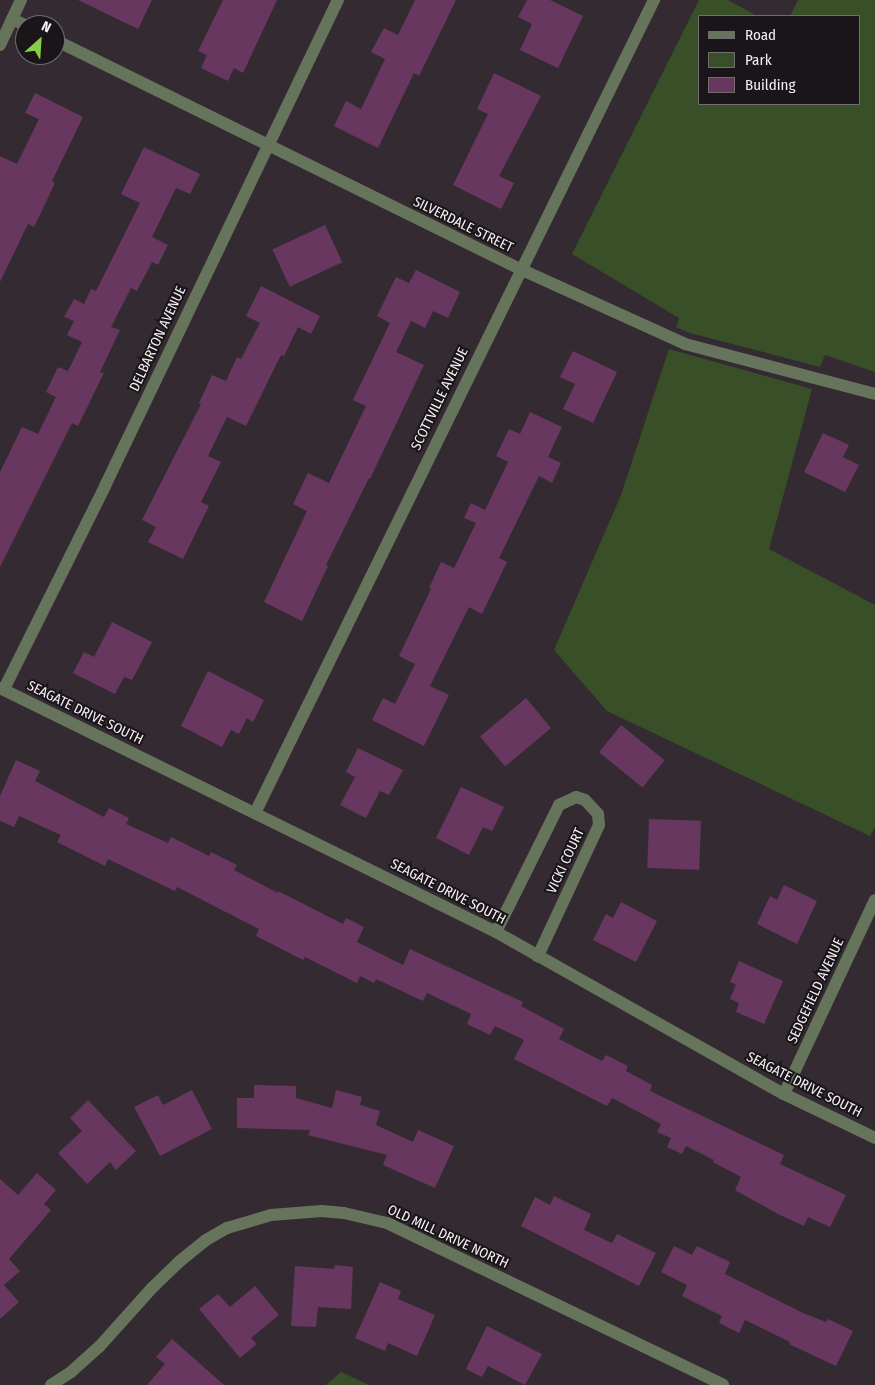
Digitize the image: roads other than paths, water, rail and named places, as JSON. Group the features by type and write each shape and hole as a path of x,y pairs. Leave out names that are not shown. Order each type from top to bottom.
{"street":[{"path":"0,45 21,0"},
{"name":"DELBARTON AVENUE","path":"2,688 109,477 267,144 338,0"},
{"name":"SCOTTVILLE AVENUE","path":"255,813 520,269 654,0"},
{"name":"SILVERDALE STREET","path":"65,45 520,269 686,344 875,394"},
{"name":"SEAGATE DRIVE SOUTH","path":"2,688 496,932 784,1094 875,1138"},
{"name":"VICKI COURT","path":"496,932 555,810 567,800 576,797 585,800 598,814 600,825 538,956"},
{"name":"SEDGEFIELD AVENUE","path":"784,1094 875,900"},
{"name":"OLD MILL DRIVE NORTH","path":"51,1385 71,1372 99,1347 152,1288 206,1240 227,1228 271,1215 322,1211 344,1213 387,1223 723,1385"}]}
